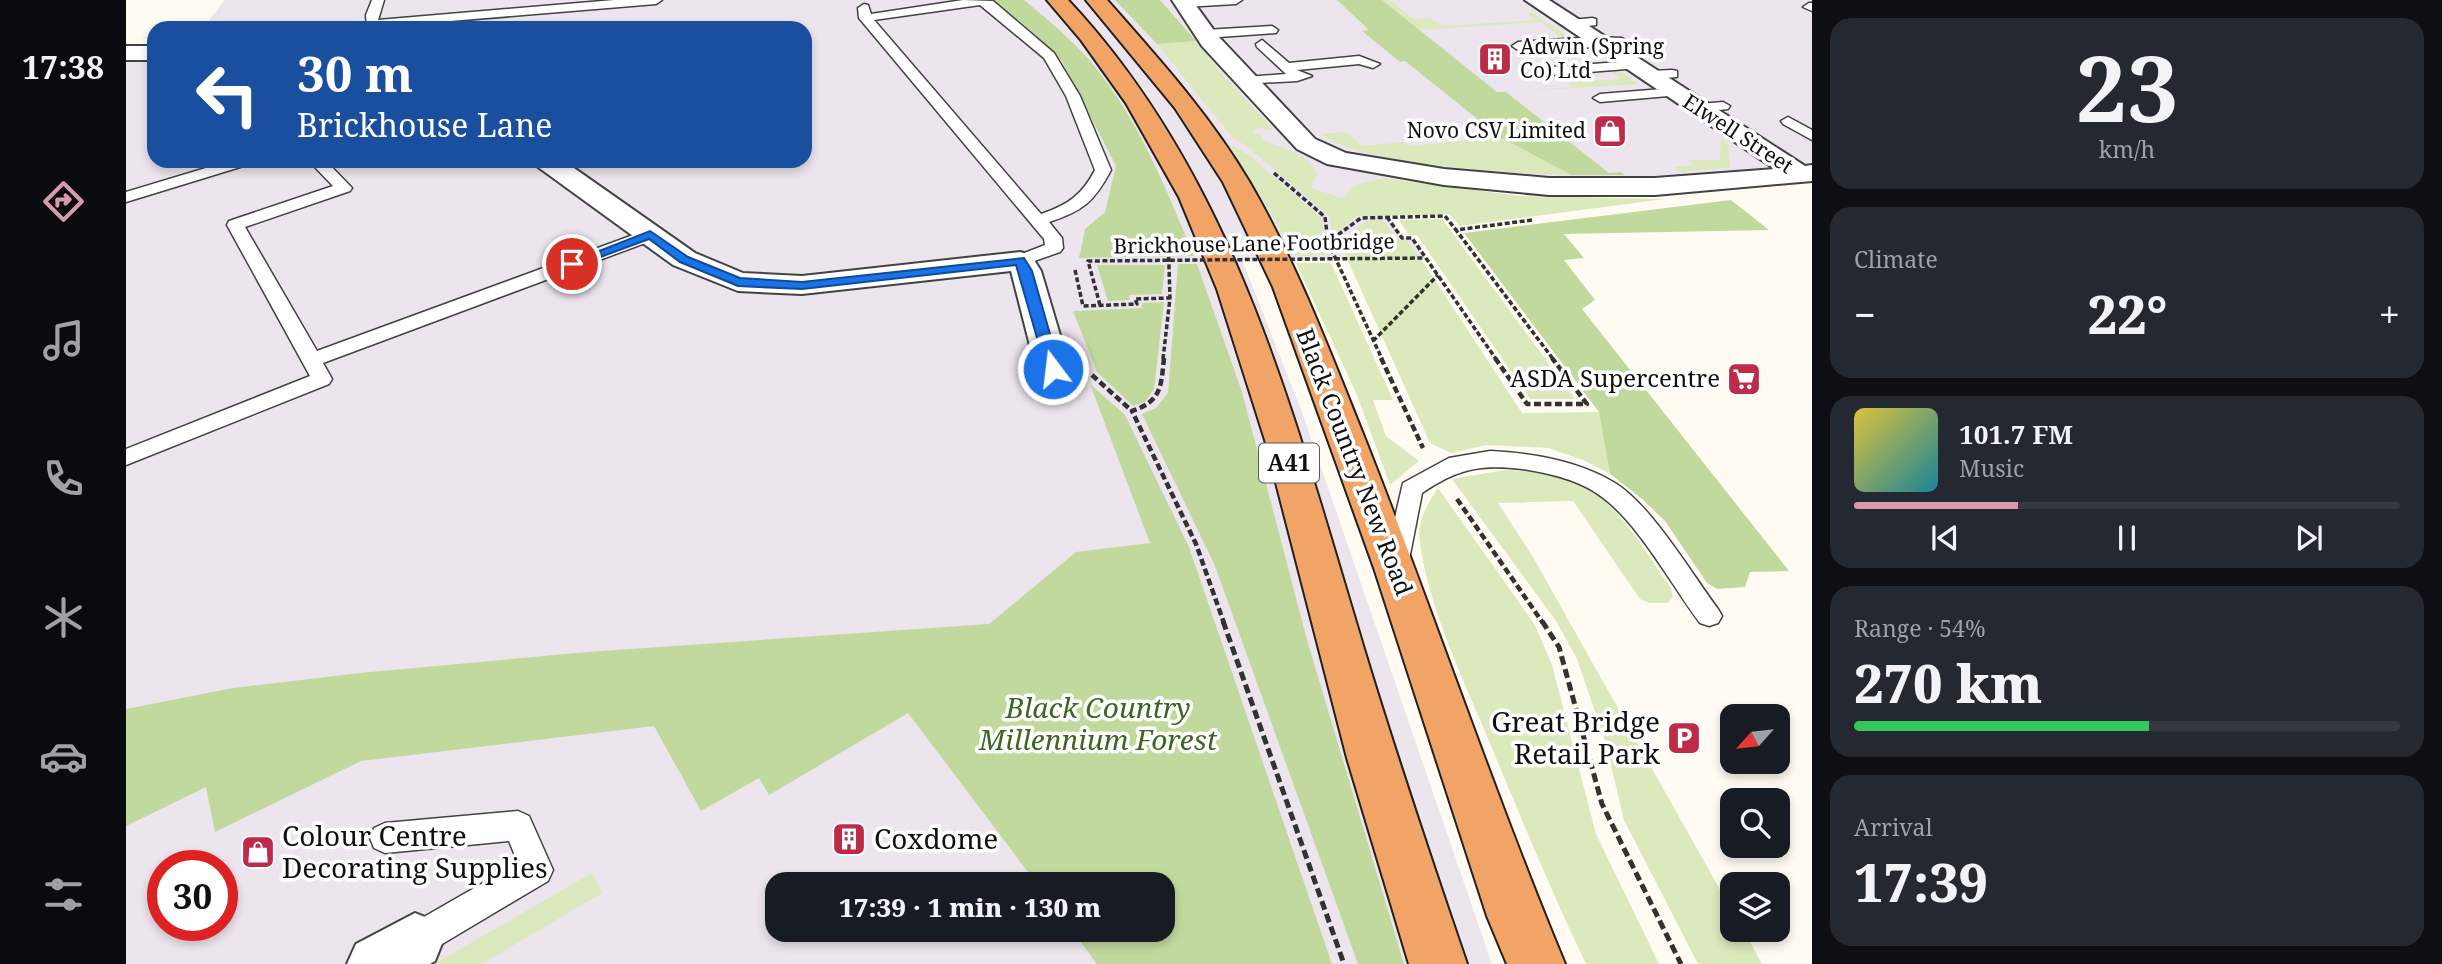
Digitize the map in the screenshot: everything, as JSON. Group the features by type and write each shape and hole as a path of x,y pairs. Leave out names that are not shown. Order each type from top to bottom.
{"highway":[{"name":"A41","path":"1057,0 1088,35 1138,103 1193,197 1233,289 1283,440 1372,758 1438,964"},
{"name":"Black Country New Road","path":"1096,0 1185,104 1236,182 1289,287 1395,569 1516,916 1536,964"}],"street":[{"path":"1183,2 1205,34 1246,81 1306,144 1343,171 1572,188 1633,188 1806,174"},
{"name":"Elwell Street","path":"1609,43 1712,107 1806,174"},
{"path":"126,53 147,53"},
{"path":"557,168 684,259 738,282 802,285 1020,261 1026,271 1053,369"}],"lane":[{"path":"373,21 372,15 379,0"},
{"path":"427,21 656,0"},
{"path":"884,0 863,8 865,18 1053,238 1054,248 1020,261"},
{"path":"1183,2 1236,0"},
{"path":"865,18 958,1 986,2 1049,56 1073,96 1103,170 1090,195 1082,203 1038,220"},
{"path":"1205,34 1272,30"},
{"path":"1518,46 1539,41 1609,43"},
{"path":"1551,71 1609,43"},
{"path":"1600,98 1609,43"},
{"path":"1262,44 1292,71 1329,74"},
{"path":"1246,81 1359,60 1373,64"},
{"path":"1788,121 1812,136"},
{"path":"126,197 222,168"},
{"path":"126,457 322,379 235,225 344,188 324,168"},
{"path":"312,360 650,235"},
{"path":"1395,569 1411,489 1436,472 1474,460 1522,462 1578,473 1619,498 1709,616"},
{"path":"385,838 518,826 537,870 396,953"}],"path":[{"path":"1265,166 1325,216 1328,242 1413,431 1436,472 1524,593 1559,647 1602,804 1681,964"},
{"path":"1328,242 1361,218 1445,216 1587,404 1527,404 1412,238 1402,238 1387,218"},
{"path":"1456,230 1535,220"},
{"path":"1167,234 1170,298 1160,391 1147,407 1132,411 1196,544 1344,964"},
{"name":"Brickhouse Lane Footbridge","path":"1170,298 1135,299 1137,304 1100,306 1088,261 1425,258"},
{"path":"1373,341 1438,275"}],"shaded area":[{"path":"225,0 1812,0 1812,173 1633,188 1405,172 1387,218 1401,238 1412,238 1425,258 1242,260 1302,412 1492,964 126,964 126,58 147,54 147,168 812,168 812,21 208,21"}],"green space":[{"path":"985,0 1024,0 1070,40 1102,76 1148,150 1194,256 1079,258 1085,229 1105,212 1116,166 1062,61 1036,36"},
{"path":"1115,0 1160,0 1196,41 1157,44"},
{"path":"1337,0 1382,0 1497,92 1506,92 1609,173 1621,172 1625,175 1571,175 1500,137 1405,61 1400,62 1362,31 1369,30"},
{"path":"1382,0 1390,0 1413,19 1430,18 1441,26 1537,20 1527,13 1533,13 1572,39 1563,39 1541,22 1420,30"},
{"path":"1196,41 1221,73 1272,127 1271,131 1260,127 1252,132 1262,136 1262,140 1301,156 1313,167 1317,174 1311,188 1342,198 1355,185 1384,178 1520,196 1665,199 1460,226 1449,214 1357,216 1332,236 1330,217 1248,147 1232,137 1157,44"},
{"path":"1617,69 1638,84 1506,92 1572,87 1568,83 1620,79 1610,71"},
{"path":"1346,132 1362,146 1404,142 1409,146 1500,137 1571,175 1479,170 1402,160 1340,145 1322,134"},
{"path":"1721,139 1728,143 1730,167 1681,172 1674,167 1694,165 1688,160 1720,160"},
{"path":"1228,143 1249,155 1321,218 1329,255 1296,256"},
{"path":"1731,200 1769,230 1564,234 1584,258 1564,260 1595,300 1582,309 1789,571 1750,572 1745,587 1717,589 1707,583 1665,521 1610,474 1599,412 1464,233"},
{"path":"1442,219 1575,399 1530,399 1417,235 1409,235 1399,220"},
{"path":"1383,220 1396,239 1406,240 1423,262 1522,413 1599,412 1610,474 1583,460 1548,448 1486,445 1451,453 1430,443 1340,243 1366,221"},
{"path":"1296,263 1331,263 1393,400 1373,400 1386,436 1419,461 1390,485 1357,395"},
{"name":"Black Country Millennium Forest","path":"1178,264 1197,264 1242,392 1307,640 1404,964 1358,964 1215,566 1142,414 1156,408 1168,393"},
{"path":"1097,265 1165,265 1162,294 1129,295 1130,300 1108,301"},
{"path":"1164,302 1154,389 1145,402 1133,406 1097,372 1073,311 1142,308 1142,303"},
{"name":"Black Country Millennium Forest","path":"1090,384 1125,415 1189,547 1332,964 1097,964 1081,942 1175,942 1175,872 1028,872 908,713 769,795 759,778 701,811 654,726 361,761 215,832 206,787 126,826 126,709 233,688 360,673 588,652 989,624 1076,552 1150,543"},
{"path":"1505,470 1566,479 1588,489 1606,502 1622,519 1671,588 1673,597 1668,603 1649,603 1640,599 1573,501 1498,503 1533,557 1720,890 1720,942 1750,942 1762,964 1698,964 1624,820 1605,741 1577,659 1556,621 1452,479"},
{"path":"1438,488 1535,625 1552,665 1596,834 1659,964 1586,964 1572,935 1455,661 1437,612 1419,534 1421,520"},
{"path":"592,873 602,893 482,964 434,964"}],"place":[{"name":"Adwin (Spring Co) Ltd","path":"1495,59"},
{"name":"Novo CSV Limited","path":"1610,131"},
{"name":"ASDA Supercentre","path":"1744,379"},
{"name":"Great Bridge Retail Park","path":"1684,738"},
{"name":"Coxdome","path":"849,839"},
{"name":"Colour Centre Decorating Supplies","path":"258,852"}],"route":[{"path":"572,264 650,235 684,259 738,282 802,285 1020,261 1026,271 1053,369"}]}
